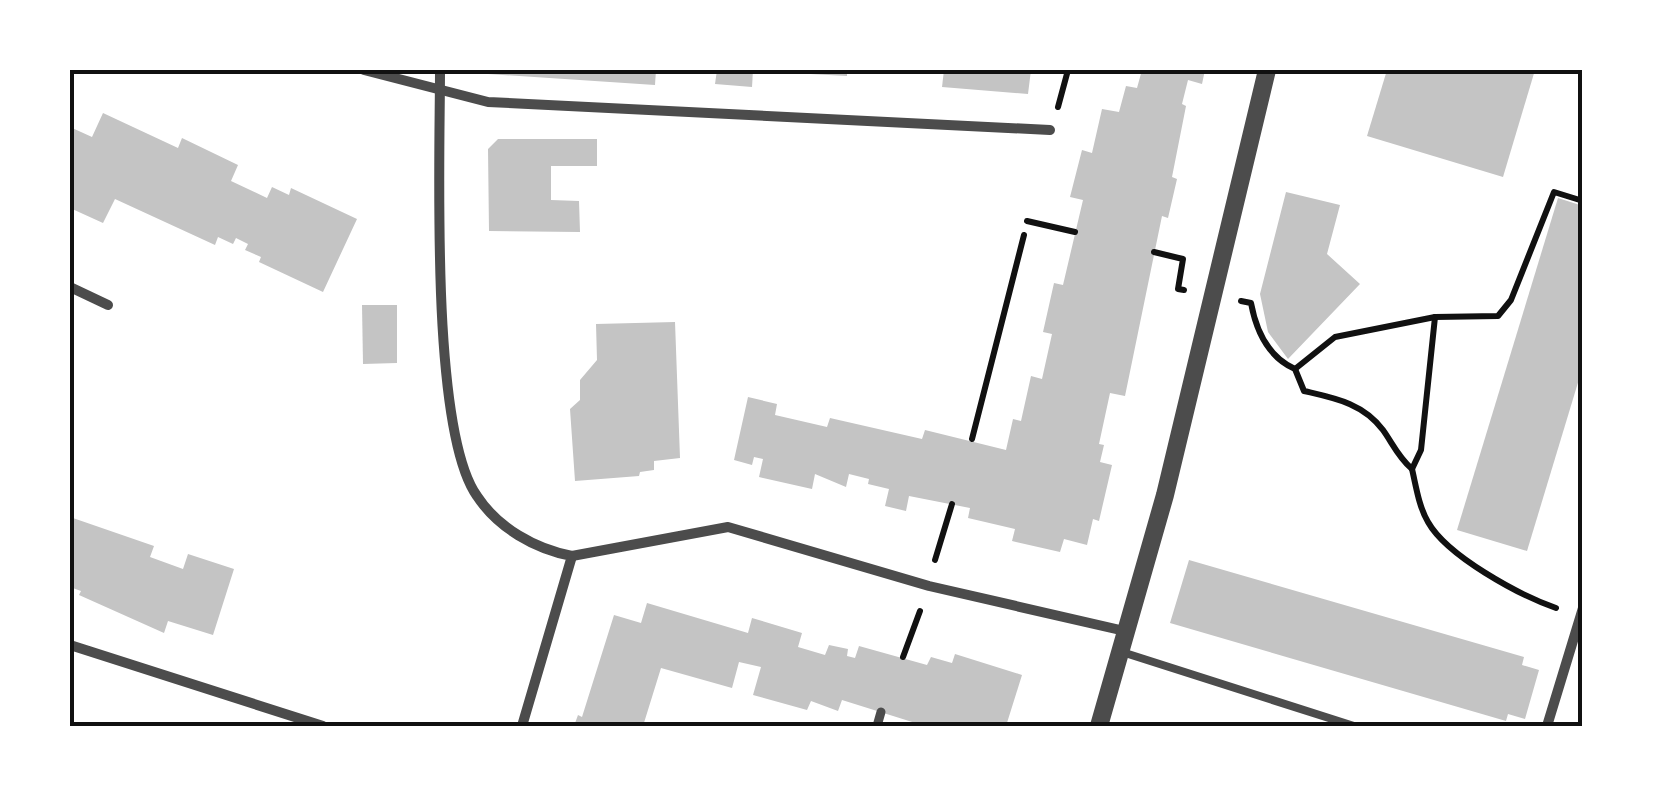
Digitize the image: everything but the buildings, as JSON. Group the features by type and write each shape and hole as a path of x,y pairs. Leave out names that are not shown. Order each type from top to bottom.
{"street":[{"path":"364,70 488,102 1050,130"},
{"path":"440,70 445,375 460,460 476,496 529,544 572,556 728,527 929,586 1129,632"},
{"path":"1099,726 1129,632 1267,70"},
{"path":"70,288 108,305"},
{"path":"522,726 572,556"},
{"path":"1546,726 1582,612"},
{"path":"70,645 324,726"},
{"path":"877,726 882,712"}],"lane":[{"path":"1122,652 1354,726"}],"path":[{"path":"1050,130 1068,70"},
{"path":"1295,369 1335,336 1434,317 1498,316 1511,300 1554,192 1583,201"},
{"path":"1027,221 1075,232"},
{"path":"972,440 1024,235"},
{"path":"1212,296 1250,303 1256,328 1280,362 1295,369 1304,391 1352,402 1381,427 1398,457 1412,470 1426,518 1438,536 1522,596 1582,612"},
{"path":"1412,470 1421,450 1434,317"}]}
